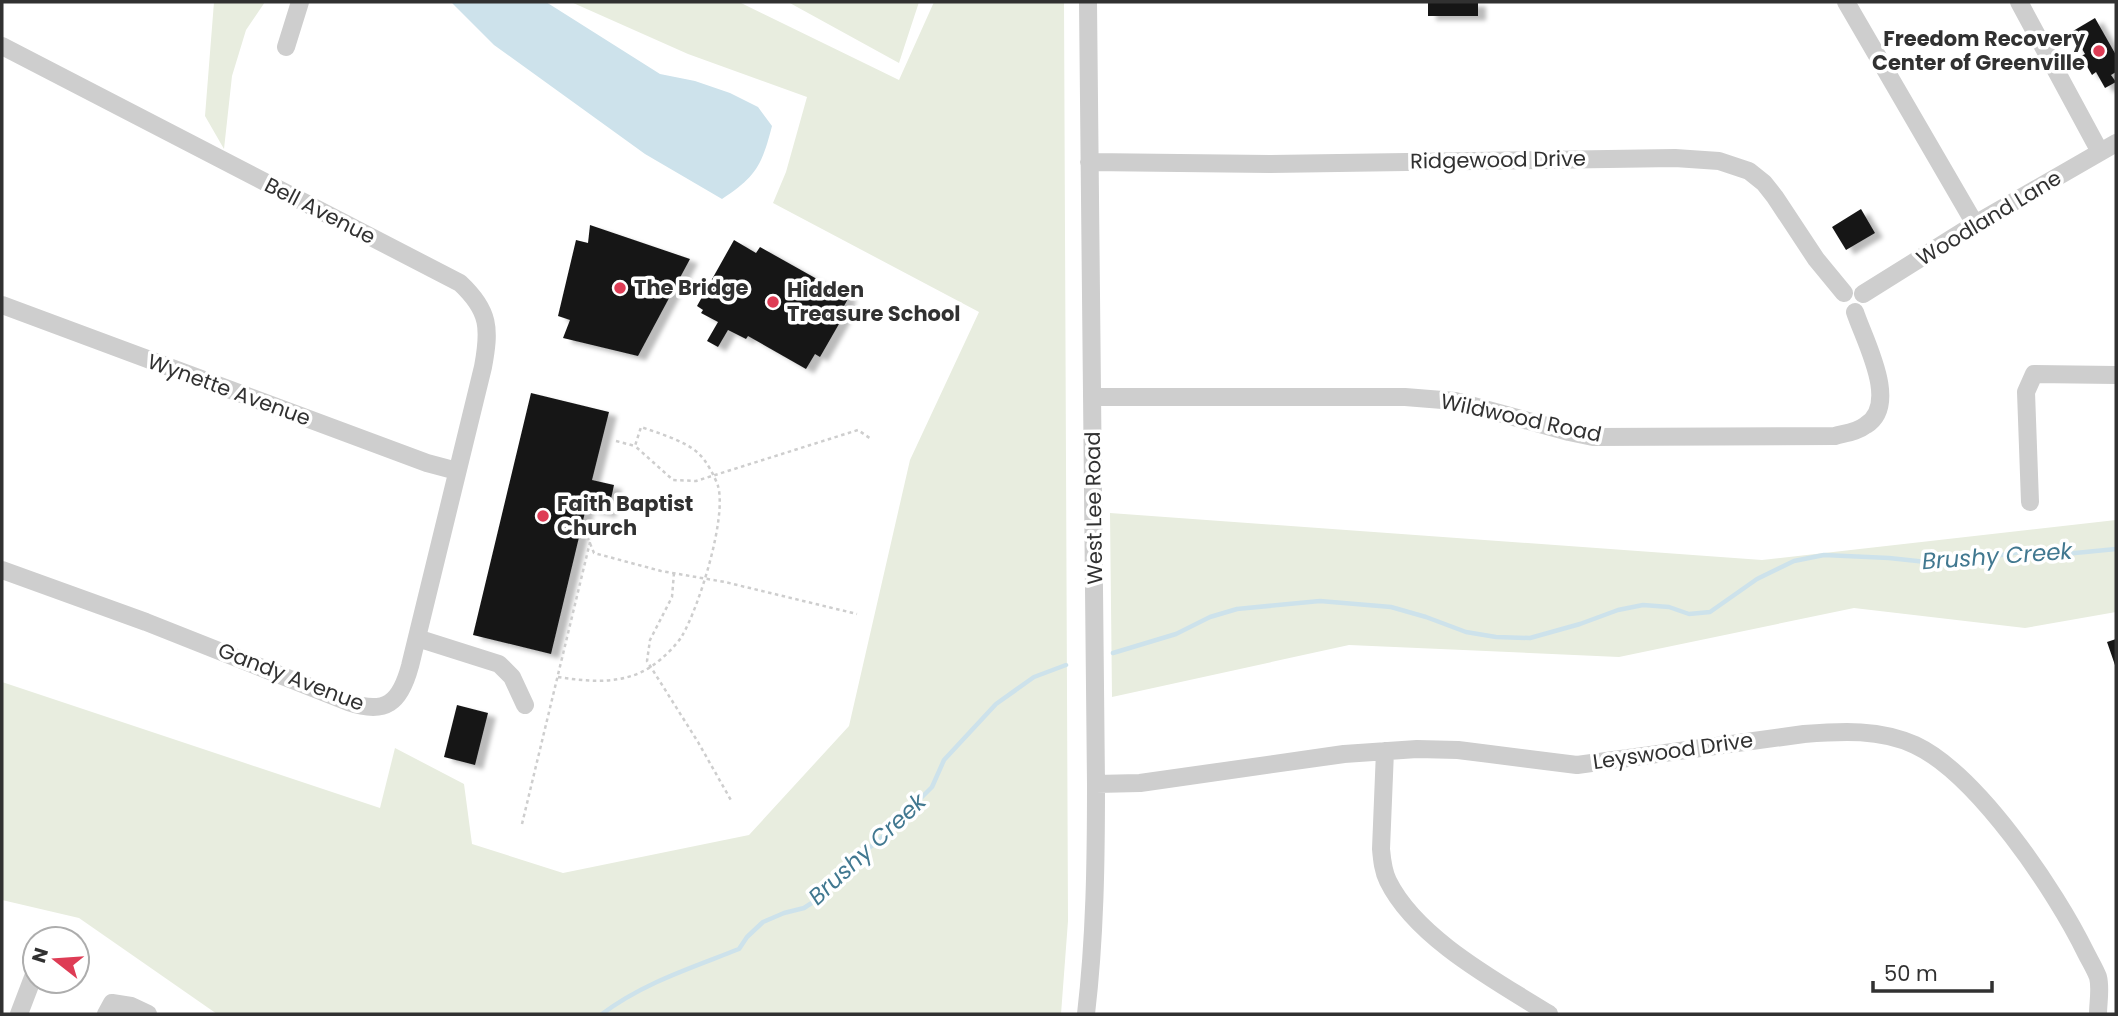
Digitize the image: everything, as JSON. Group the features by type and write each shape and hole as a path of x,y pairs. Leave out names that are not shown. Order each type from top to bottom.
{"street":[{"path":"286,47 300,2"},
{"name":"West Lee Road","path":"1086,1014 1094,927 1096,785 1088,2"},
{"path":"1846,2 1975,224"},
{"path":"2019,2 2100,152"},
{"name":"Bell Avenue","path":"2,46 448,277 473,296 485,316 487,347 457,471"},
{"name":"Woodland Lane","path":"1863,294 1975,224 2116,143"},
{"name":"Ridgewood Drive","path":"1089,162 1270,163 1675,158 1720,161 1749,171 1764,183 1816,259 1844,293"},
{"path":"1854,288 1863,294 1864,305 1855,312 1844,308 1841,301 1844,293 1854,288"},
{"name":"Wynette Avenue","path":"2,306 427,463 457,471"},
{"name":"Wildwood Road","path":"1093,397 1405,397 1455,401 1593,437 1835,436 1868,425 1880,405 1879,379 1855,312"},
{"path":"2030,502 2026,392 2034,374 2116,376"},
{"name":"Gandy Avenue","path":"2,570 146,622 348,702 370,709 380,708 390,704 402,689 457,471"},
{"path":"417,638 499,664 512,677 526,705"},
{"name":"Leyswood Drive","path":"1096,785 1140,783 1344,754 1385,751 1458,750 1577,765 1804,734 1859,732 1901,740 1948,766 1970,788 2060,905 2107,977 2098,1014"},
{"path":"1385,751 1381,849 1382,865 1388,881 1410,913 1450,948 1503,986 1549,1014"},
{"path":"19,1014 26,995"},
{"path":"106,1014 112,1003 131,1006 148,1014"}],"path":[{"path":"558,677 586,681 620,680 651,667 681,638 705,578 717,526 720,499 718,485 699,454 672,439 640,426 635,446"},
{"path":"616,441 635,446 673,480 696,481 858,430 871,439"},
{"path":"582,524 594,553 857,614"},
{"path":"522,824 590,542"},
{"path":"674,573 672,597 650,640 647,661 732,802"}],"shaded area":[{"path":"214,2 265,2 246,30 232,76 224,149 205,116"},
{"path":"571,2 739,2 899,80 934,2 1064,2 1068,921 1061,1014 217,1014 79,918 2,900 2,682 380,808 395,748 464,784 472,844 563,873 749,835 849,726 910,460 979,312 773,203 786,172 807,97 688,54"},
{"path":"788,2 919,2 899,63"},
{"path":"1110,513 1762,560 2116,520 2116,612 2025,628 1854,608 1619,657 1349,645 1112,697"}],"water":[{"path":"451,2 546,2 660,74 695,81 730,93 758,107 772,126 761,160 743,184 722,199 645,154 494,45"}],"building":[{"path":"1428,2 1478,2 1478,16 1428,16"},
{"name":"Freedom Recovery Center of Greenville","path":"2095,18 2116,55 2116,72 2111,75 2116,82 2105,88 2096,72 2092,75 2081,56 2085,54 2081,47 2077,49 2068,34"},
{"path":"1861,209 1875,233 1846,250 1832,227"},
{"name":"The Bridge","path":"590,225 690,259 638,356 563,338 570,320 558,316 576,240 588,243"},
{"name":"Hidden Treasure School","path":"734,240 756,253 760,247 849,297 839,315 843,317 820,357 815,354 806,369 748,336 746,339 728,330 718,347 707,341 718,322 701,313 703,310 697,306"},
{"name":"Faith Baptist Church","path":"531,393 609,412 592,480 614,485 608,513 586,508 551,654 473,635"},
{"path":"2116,639 2116,668 2107,642"},
{"path":"457,705 488,713 475,765 444,757"}],"waterway":[{"name":"Brushy Creek","path":"1113,653 1176,634 1210,617 1237,609 1320,601 1391,607 1466,632 1496,637 1530,638 1618,610 1643,605 1669,607 1689,614 1710,612 1757,579 1794,561 1824,555 1945,564 2020,552 2065,554 2116,549"},
{"name":"Brushy Creek","path":"602,1014 634,993 739,949 763,922 804,908 821,897 835,875 879,840 932,787 944,760 996,704 1034,677 1066,665"}],"place":[{"name":"Freedom Recovery Center of Greenville","path":"2099,51"},
{"name":"The Bridge","path":"620,288"},
{"name":"Hidden Treasure School","path":"773,302"},
{"name":"Faith Baptist Church","path":"543,516"}]}
